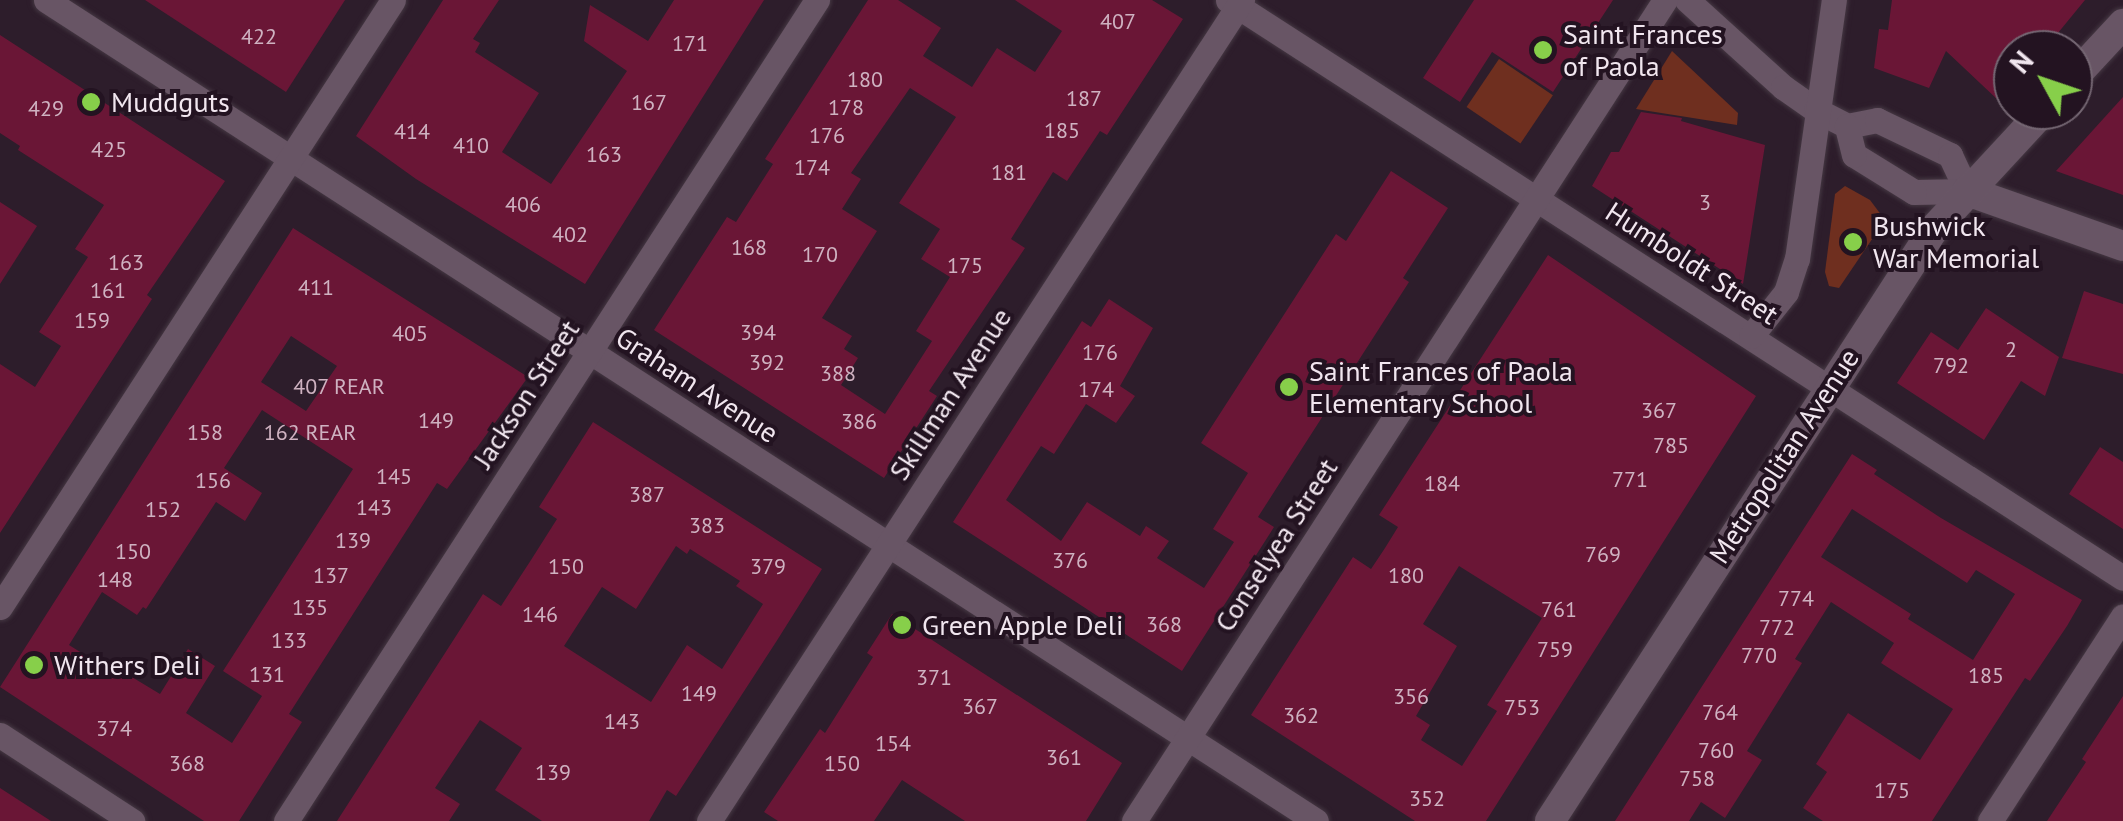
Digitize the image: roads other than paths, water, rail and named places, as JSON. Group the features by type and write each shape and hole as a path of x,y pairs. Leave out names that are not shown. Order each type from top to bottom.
{"main road":[{"path":"2093,56 2123,24"},
{"name":"Metropolitan Avenue","path":"1550,821 1933,230 2025,130"},
{"path":"1967,191 2123,246"}],"street":[{"name":"Graham Avenue","path":"46,0 1316,821"},
{"path":"0,607 393,0"},
{"name":"Jackson Street","path":"286,821 818,0"},
{"name":"Conselyea Street","path":"1134,821 1665,0"},
{"path":"1687,0 1783,87 1816,110 1847,126 1876,120 1950,155 1967,191 1914,192 1854,154 1847,126"},
{"path":"1751,336 1786,292 1797,259 1834,0"},
{"name":"Humboldt Street","path":"1236,2 2123,578"},
{"name":"Skillman Avenue","path":"710,821 1236,2"},
{"path":"1990,821 2123,616"},
{"path":"0,735 132,821"}],"place":[{"name":"Saint Frances of Paola","path":"1543,50"},
{"name":"Muddguts","path":"91,102"},
{"name":"Bushwick War Memorial","path":"1853,242"},
{"name":"Saint Frances of Paola Elementary School","path":"1289,387"},
{"name":"Green Apple Deli","path":"902,625"},
{"name":"Withers Deli","path":"34,665"}]}
